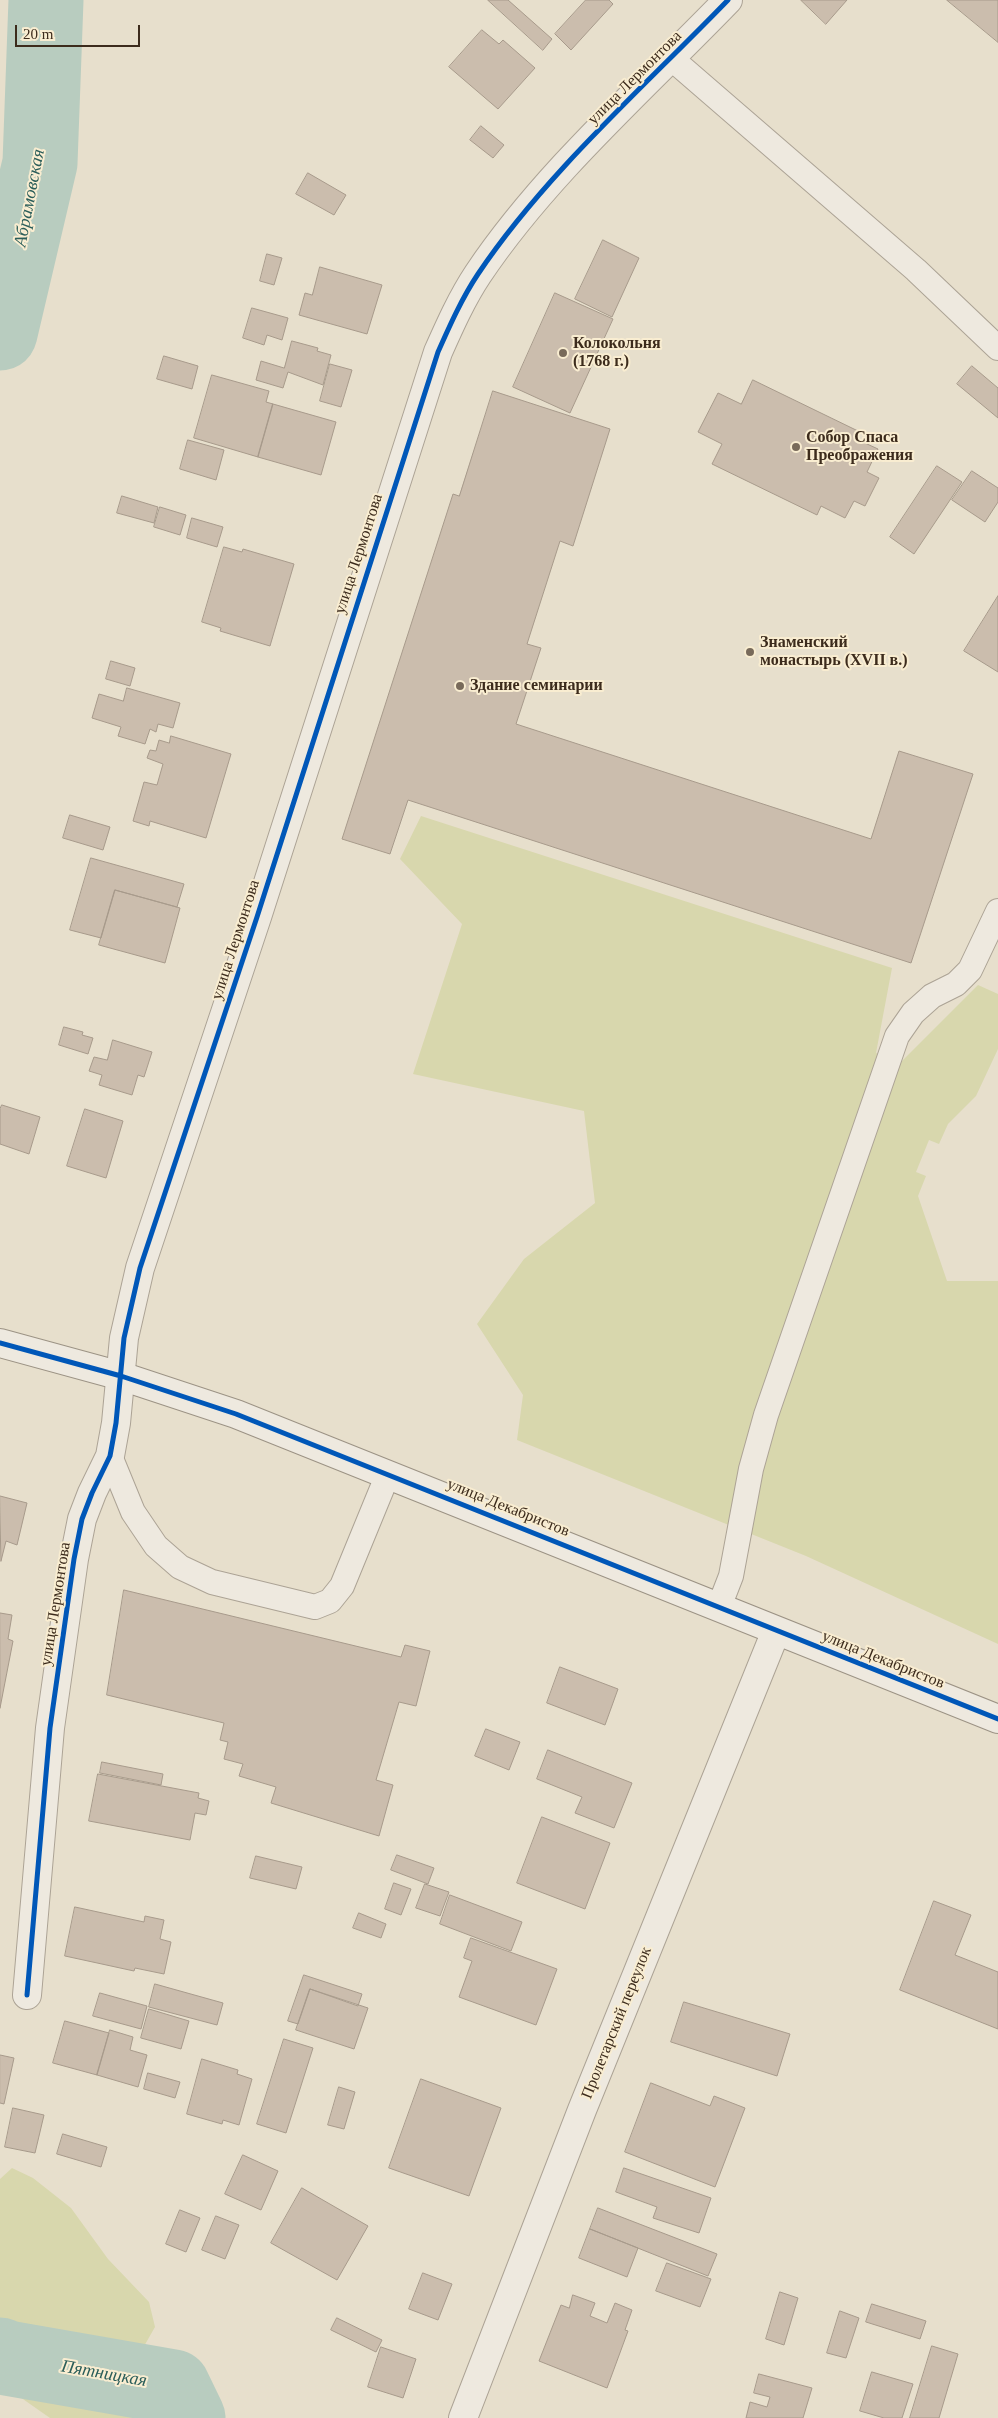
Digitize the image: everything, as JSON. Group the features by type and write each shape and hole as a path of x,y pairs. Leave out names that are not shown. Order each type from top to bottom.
{"street":[{"name":"улица Лермонтова","path":"27,1995 50,1728 74,1559 85,1510 110,1456 128,1314 140,1268 254,926 438,352 456,312 477,275 510,229 585,145 728,0"},
{"name":"улица Декабристов","path":"0,1343 121,1376 236,1414 998,1719"},
{"name":"Пролетарский переулок","path":"463,2418 582,2110 776,1631"}],"lane":[{"path":"672,58 916,270 998,348"},
{"path":"720,1607 731,1576 751,1469 766,1415 897,1036 913,1013 932,996 956,984 970,970 998,911"},
{"path":"110,1456 133,1512 156,1546 180,1567 212,1582 315,1607 330,1601 342,1586 388,1474"}],"green space":[{"path":"421,816 892,968 876,1053 899,1064 978,985 998,994 998,1049 976,1096 948,1124 939,1144 929,1140 916,1172 926,1176 918,1196 947,1281 998,1281 998,1644 806,1556 517,1440 523,1395 477,1324 524,1259 595,1203 584,1111 413,1074 462,924 400,859"},
{"path":"12,2168 33,2178 71,2208 108,2259 149,2302 155,2327 143,2348 145,2372 163,2398 163,2418 50,2418 20,2397 0,2391 0,2179"}],"building":[{"path":"488,0 508,0 552,39 543,50"},
{"path":"586,0 609,0 613,4 571,50 555,34"},
{"path":"801,0 847,0 826,24"},
{"path":"947,0 998,0 998,42"},
{"path":"482,30 499,44 503,40 535,68 498,109 449,67"},
{"path":"481,126 504,145 493,158 470,140"},
{"path":"308,173 346,195 334,215 296,194"},
{"path":"603,240 639,258 612,317 575,299"},
{"path":"267,254 282,258 274,285 260,281"},
{"path":"320,267 382,285 367,334 299,315 305,293 312,295"},
{"name":"Колокольня (1768 г.)","path":"555,293 613,319 570,413 513,387"},
{"path":"252,308 288,318 282,340 267,335 264,345 243,338"},
{"path":"292,341 318,348 317,351 331,355 323,385 288,372 283,388 256,380 261,361 284,368"},
{"path":"164,356 198,366 192,389 157,379"},
{"path":"330,364 352,370 341,407 320,401"},
{"path":"972,366 998,388 998,418 957,384"},
{"path":"212,375 269,391 266,402 273,404 258,457 194,438"},
{"name":"Собор Спаса Преображения","path":"753,380 858,431 854,438 878,449 867,472 879,478 865,506 854,501 845,518 821,506 817,515 712,464 722,444 698,432 718,393 741,404"},
{"name":"Здание семинарии","path":"493,391 610,429 573,546 560,541 527,644 541,648 516,724 871,839 899,751 973,774 911,963 408,800 390,854 342,839 453,494 459,496"},
{"path":"273,404 336,422 321,475 258,457"},
{"path":"188,440 224,450 216,480 180,469"},
{"path":"937,466 962,482 914,554 890,537"},
{"path":"972,471 998,488 998,502 985,522 952,500"},
{"path":"122,496 158,507 154,523 117,513"},
{"path":"160,507 186,515 180,535 154,527"},
{"path":"192,518 223,527 217,547 187,538"},
{"path":"224,547 242,552 243,549 294,564 270,646 220,631 221,628 202,622"},
{"path":"998,596 998,672 964,651"},
{"path":"111,661 135,668 130,686 106,679"},
{"path":"127,688 180,703 173,728 158,724 156,732 150,729 145,744 118,736 121,727 92,718 99,694 123,701"},
{"path":"171,736 231,754 206,838 150,821 149,826 133,821 144,782 157,785 163,764 147,758 150,750 156,751 159,740 169,743"},
{"path":"70,815 110,827 103,850 63,838"},
{"path":"91,858 184,884 177,907 115,890 101,938 70,930"},
{"path":"115,890 180,908 165,963 99,945"},
{"path":"64,1027 83,1032 82,1035 93,1038 88,1054 59,1045"},
{"path":"113,1040 152,1052 144,1077 138,1075 132,1095 99,1085 102,1075 89,1071 94,1057 107,1060"},
{"path":"2,1105 40,1117 29,1154 0,1144 0,1109"},
{"path":"85,1109 123,1121 106,1178 67,1166"},
{"path":"0,1496 27,1503 17,1545 6,1541 1,1561"},
{"path":"124,1590 401,1657 405,1645 430,1651 416,1706 399,1702 376,1780 393,1785 379,1836 271,1803 276,1787 239,1776 243,1764 224,1759 228,1742 220,1740 224,1723 107,1695"},
{"path":"0,1613 12,1615 8,1639 13,1641 0,1708"},
{"path":"560,1667 618,1689 605,1725 547,1703"},
{"path":"486,1729 520,1742 509,1770 475,1756"},
{"path":"548,1750 632,1783 614,1828 575,1813 582,1797 537,1779"},
{"path":"102,1762 163,1774 161,1785 100,1773"},
{"path":"98,1774 199,1793 198,1798 209,1801 206,1815 195,1813 190,1840 89,1821"},
{"path":"542,1817 610,1843 585,1909 517,1883"},
{"path":"397,1855 434,1868 428,1884 391,1870"},
{"path":"256,1856 302,1867 296,1889 250,1878"},
{"path":"394,1883 411,1889 401,1915 385,1909"},
{"path":"425,1884 449,1892 440,1916 416,1908"},
{"path":"450,1895 522,1922 511,1951 440,1924"},
{"path":"934,1901 971,1915 955,1955 998,1972 998,2029 900,1990"},
{"path":"75,1907 144,1922 145,1916 164,1920 160,1939 171,1942 164,1974 135,1968 134,1971 65,1956"},
{"path":"359,1913 386,1924 381,1938 353,1928"},
{"path":"471,1938 557,1969 536,2025 459,1997 472,1961 464,1958"},
{"path":"304,1975 362,1994 358,2006 310,1989 298,2024 288,2021"},
{"path":"155,1984 223,2003 217,2025 149,2007"},
{"path":"310,1989 368,2008 354,2049 296,2030"},
{"path":"100,1993 147,2006 141,2029 93,2016"},
{"path":"684,2002 790,2034 777,2076 671,2042"},
{"path":"149,2009 189,2021 181,2049 141,2038"},
{"path":"65,2021 109,2033 97,2075 53,2063"},
{"path":"110,2030 133,2037 130,2050 147,2055 138,2087 97,2075"},
{"path":"284,2039 313,2048 286,2133 257,2124"},
{"path":"0,2055 14,2058 4,2104 0,2103"},
{"path":"202,2059 238,2070 237,2074 252,2079 239,2125 223,2120 222,2124 187,2114"},
{"path":"148,2073 180,2082 175,2098 144,2089"},
{"path":"421,2079 501,2108 469,2196 389,2168"},
{"path":"651,2083 710,2106 714,2096 745,2108 715,2187 625,2152"},
{"path":"339,2087 355,2092 344,2129 328,2125"},
{"path":"13,2108 44,2115 35,2153 5,2147"},
{"path":"63,2134 107,2147 101,2167 57,2154"},
{"path":"243,2155 278,2171 261,2210 225,2194"},
{"path":"624,2168 711,2198 699,2233 653,2218 657,2207 616,2192"},
{"path":"302,2188 368,2226 337,2280 271,2243"},
{"path":"598,2208 717,2254 708,2276 590,2229"},
{"path":"180,2210 200,2218 186,2252 166,2244"},
{"path":"216,2216 239,2225 225,2259 202,2250"},
{"path":"590,2229 638,2248 627,2277 579,2258"},
{"path":"667,2263 711,2279 700,2307 656,2291"},
{"path":"423,2273 452,2284 438,2320 409,2309"},
{"path":"780,2292 798,2298 784,2345 766,2339"},
{"path":"573,2295 595,2303 590,2316 607,2323 615,2303 632,2310 625,2330 628,2331 607,2388 539,2361 561,2305 569,2308"},
{"path":"872,2304 926,2321 920,2339 866,2322"},
{"path":"840,2311 859,2318 846,2358 827,2353"},
{"path":"337,2318 382,2340 376,2352 331,2330"},
{"path":"932,2346 958,2354 939,2418 910,2418"},
{"path":"381,2347 416,2359 403,2398 368,2387"},
{"path":"872,2372 913,2384 902,2418 884,2418 860,2411"},
{"path":"759,2374 812,2388 803,2418 746,2418 750,2402 767,2407 770,2397 754,2393"}],"waterway":[{"name":"Абрамовская","path":"0,333 40,163 46,0"},
{"name":"Пятницкая","path":"0,2355 7,2358 173,2387 188,2418"}],"cycle path":[{"path":"27,1995 50,1728 74,1559 82,1519 110,1456 116,1423 124,1338 140,1268 257,917 438,352 472,283 534,201 564,166 728,0"},
{"path":"0,1343 121,1376 236,1414 998,1719"}],"place":[{"name":"Колокольня (1768 г.)","path":"563,353"},
{"name":"Собор Спаса Преображения","path":"796,447"},
{"name":"Знаменский монастырь (XVII в.)","path":"750,652"},
{"name":"Здание семинарии","path":"460,686"}]}
